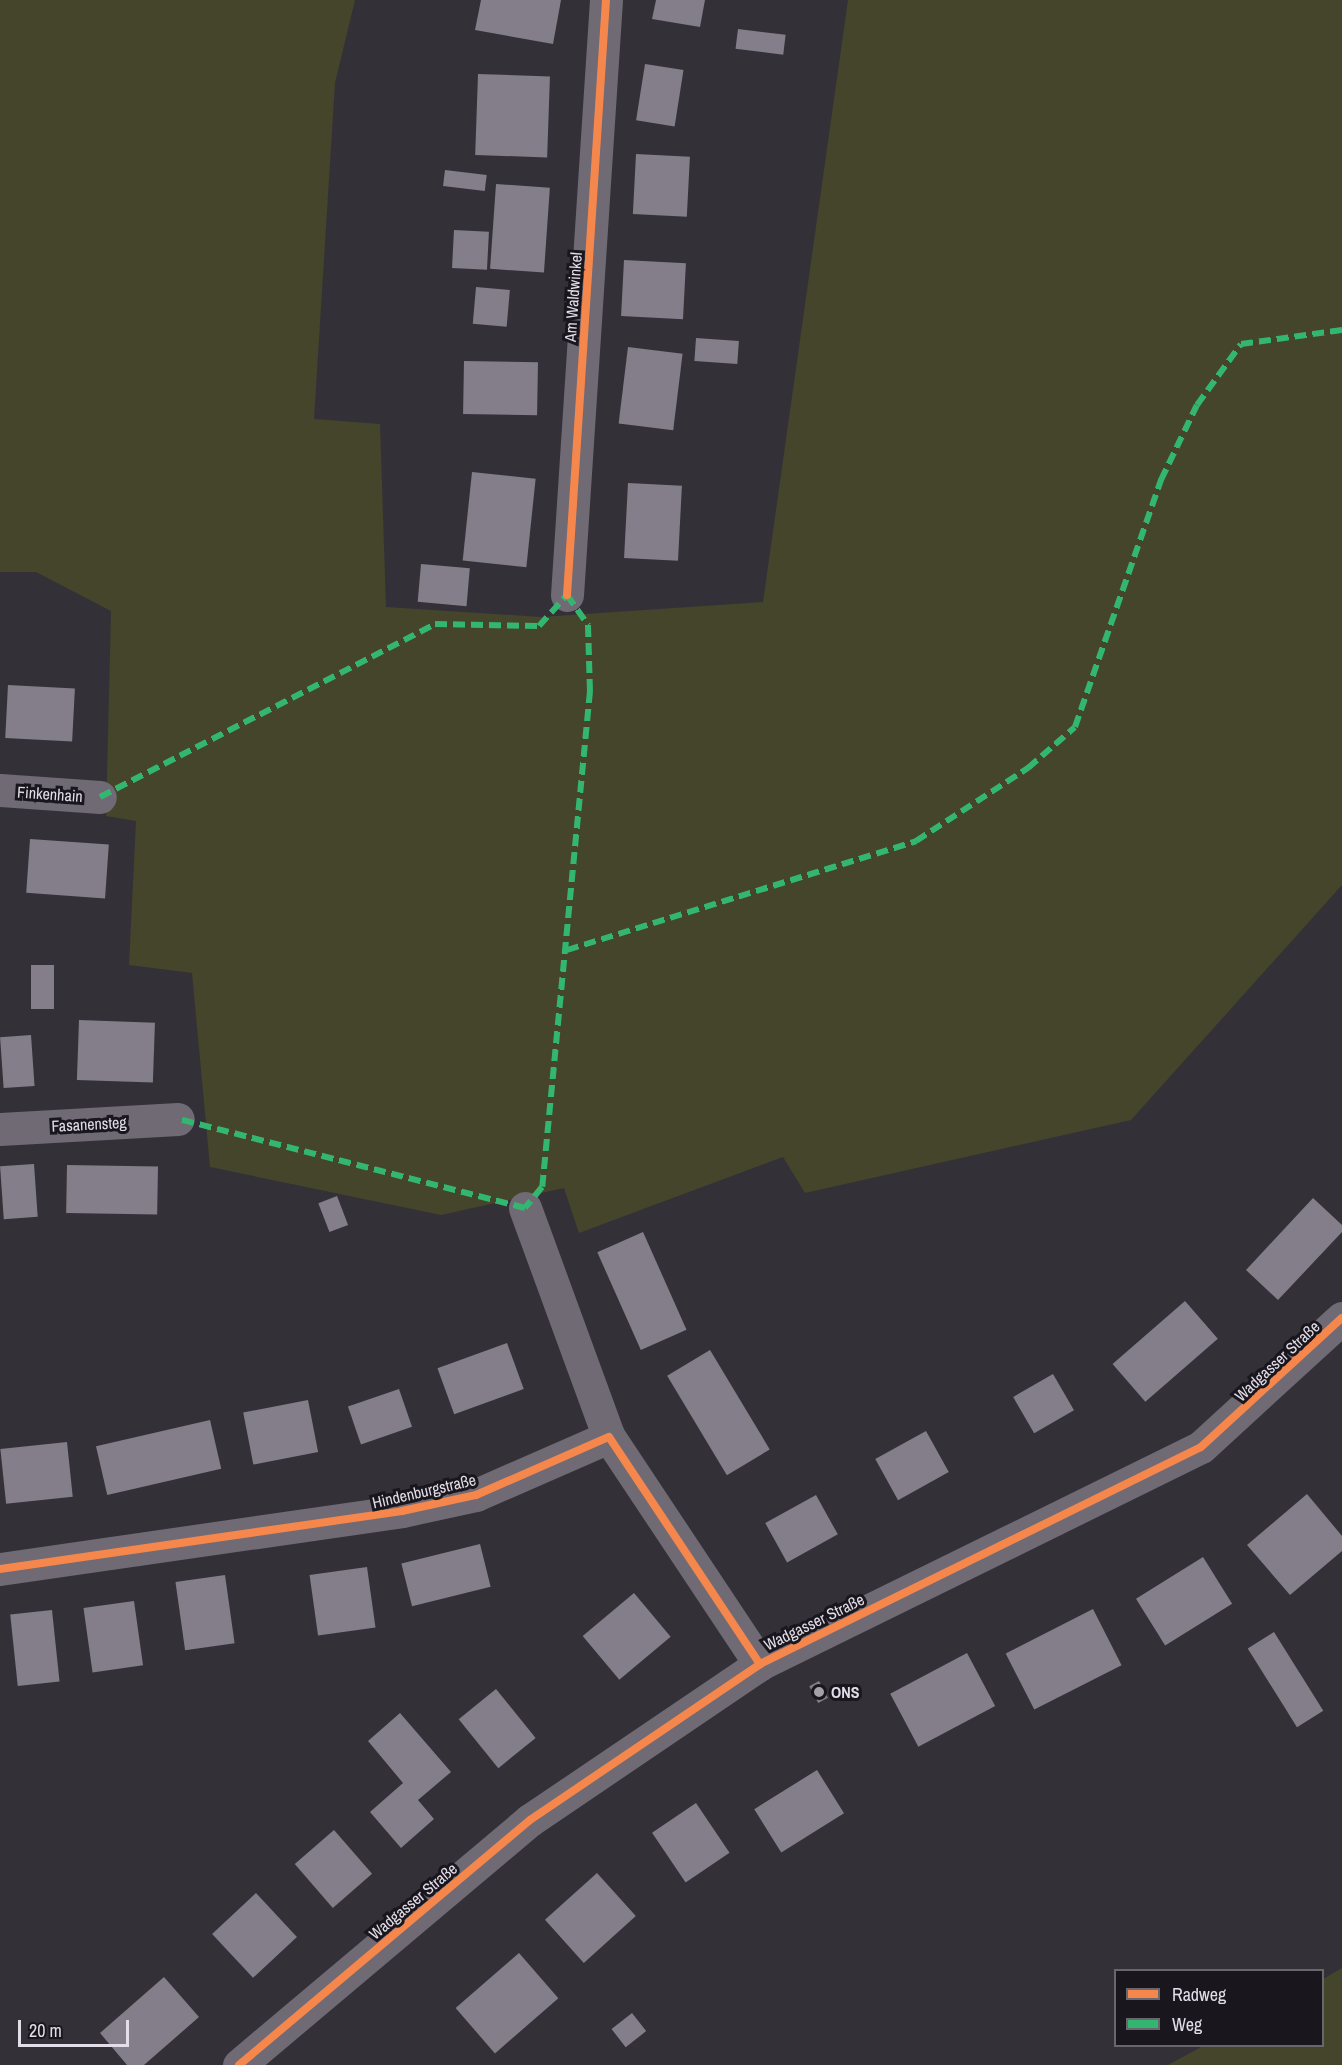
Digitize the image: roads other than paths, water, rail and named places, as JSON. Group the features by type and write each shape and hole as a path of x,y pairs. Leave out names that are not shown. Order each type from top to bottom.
{"street":[{"name":"Am Waldwinkel","path":"567,595 606,0"},
{"name":"Finkenhain","path":"0,790 100,797"},
{"name":"Fasanensteg","path":"0,1129 178,1119"},
{"path":"525,1208 609,1437 760,1664"},
{"name":"Wadgasser Straße","path":"239,2065 530,1820 760,1664 1202,1447 1342,1318"},
{"name":"Hindenburgstraße","path":"0,1569 413,1509 476,1495 609,1437"}],"place":[{"name":"ONS","path":"819,1692"}]}
